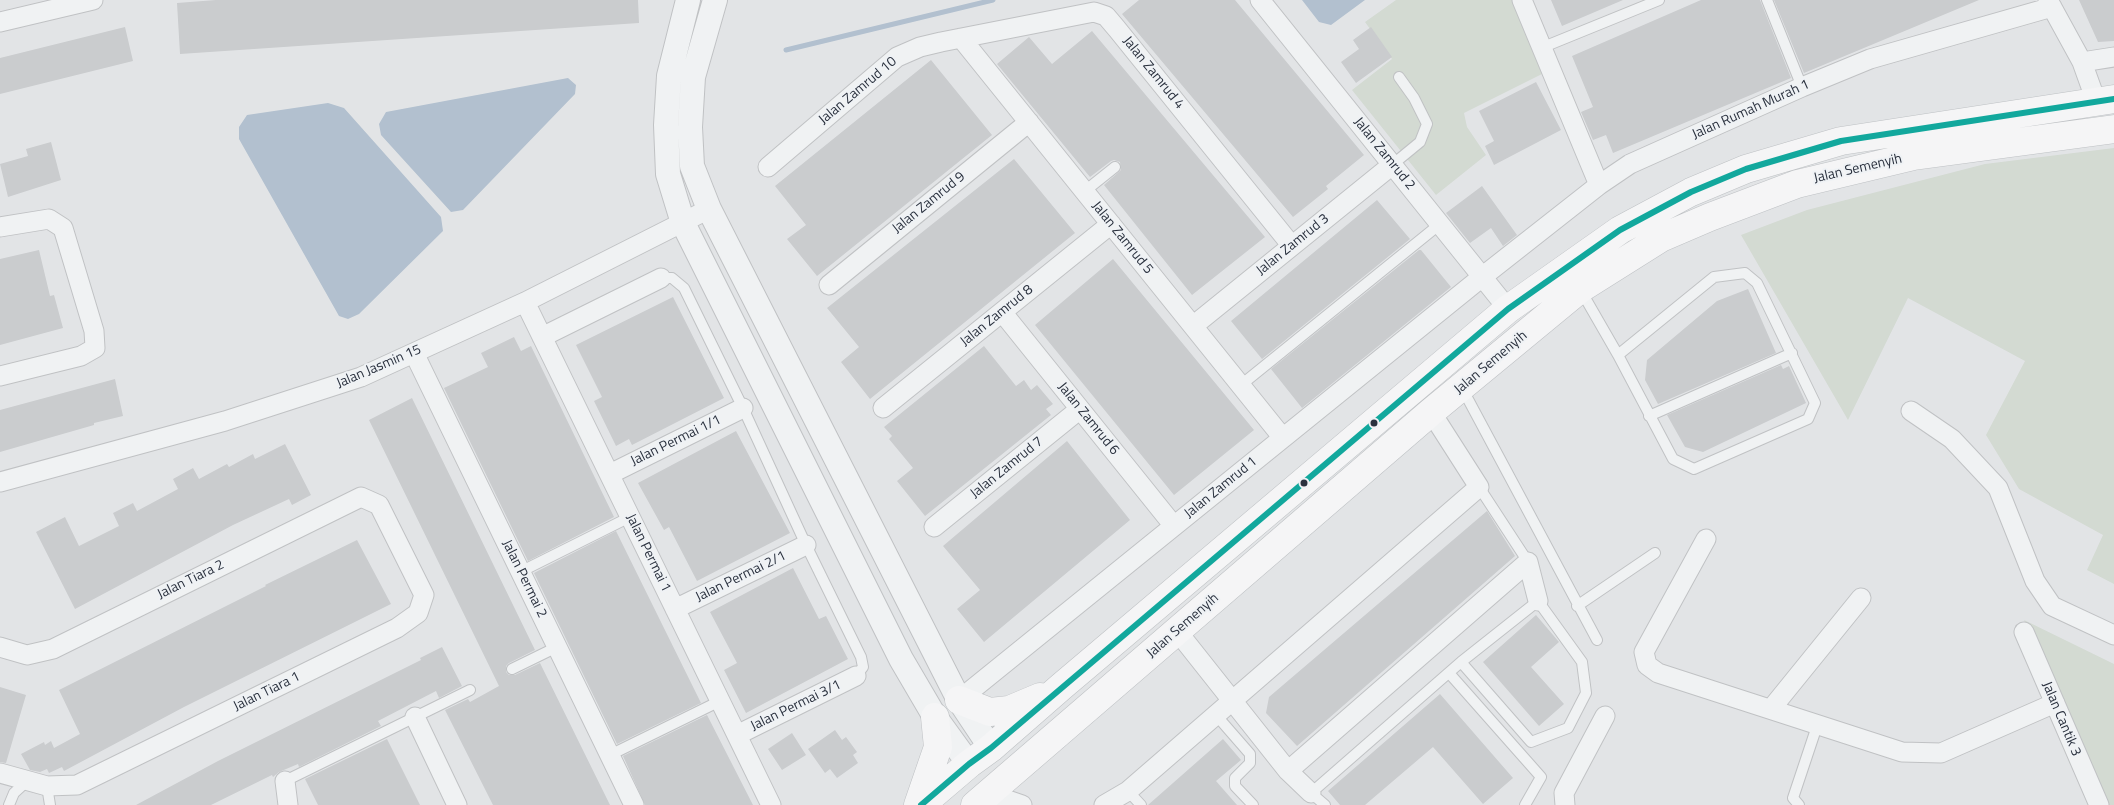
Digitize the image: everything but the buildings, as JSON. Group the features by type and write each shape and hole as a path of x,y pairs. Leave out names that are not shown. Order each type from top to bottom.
{"main road":[{"name":"Jalan Semenyih","path":"919,805 983,759 1062,686 1508,309 1620,230 1691,192 1746,169 1841,141 2105,100"},
{"name":"Jalan Semenyih","path":"983,799 1431,412 1580,289 1662,238 1710,217 1797,184 1914,156 2114,129"},
{"path":"954,805 979,784 986,774 983,759 1008,758 1028,745 1097,684 1139,664"},
{"path":"959,700 990,712 1008,710 1062,686"},
{"path":"919,805 938,747 935,717"}],"street":[{"path":"0,22 93,0"},
{"path":"688,0 669,76 666,126 668,174 683,222 901,659 935,717 983,759"},
{"path":"715,0 693,77 690,127 692,166 709,209 959,700 983,759"},
{"name":"Jalan Zamrud 2","path":"1260,0 1508,309"},
{"path":"1522,0 1598,185"},
{"path":"2050,3 2105,100"},
{"name":"Jalan Rumah Murah 1","path":"1482,277 1598,185 1630,164 1802,86 1870,59 2050,3"},
{"name":"Jalan Zamrud 4","path":"961,38 1094,12 1106,16 1292,246"},
{"name":"Jalan Zamrud 5","path":"961,38 1283,438"},
{"name":"Jalan Zamrud 10","path":"768,166 898,57 920,47 961,38"},
{"path":"2082,62 2114,57"},
{"name":"Jalan Zamrud 9","path":"829,285 1029,122"},
{"name":"Jalan Zamrud 3","path":"1193,326 1392,165"},
{"name":"Jalan Jasmin 15","path":"0,482 225,421 361,377 525,302 709,209"},
{"path":"0,228 49,219 64,228 94,331 95,348 81,356 0,376"},
{"name":"Jalan Zamrud 8","path":"883,408 1111,224"},
{"name":"Jalan Zamrud 1","path":"959,700 1482,277"},
{"path":"542,337 661,278"},
{"name":"Jalan Permai 1","path":"525,302 771,805"},
{"name":"Jalan Zamrud 6","path":"1002,312 1174,526"},
{"name":"Jalan Permai 2","path":"414,353 634,805"},
{"name":"Jalan Permai 1/1","path":"610,474 743,408"},
{"name":"Jalan Zamrud 7","path":"934,527 1080,409"},
{"path":"1911,411 1952,439 1998,488 2035,581 2052,606 2114,635"},
{"path":"1104,805 1134,798 1216,715 1479,486 1431,412"},
{"name":"Jalan Tiara 2","path":"0,647 26,655 53,649 361,497 379,505"},
{"name":"Jalan Tiara 1","path":"0,773 47,786 77,785 396,628 418,613 424,596 379,505"},
{"path":"1706,539 1644,652 1647,665 1658,673 1902,752 1941,753 2055,703"},
{"name":"Jalan Permai 2/1","path":"675,609 806,544"},
{"path":"1288,771 1528,562 1538,601"},
{"path":"1770,708 1861,598"},
{"path":"1177,631 1288,771 1318,799"},
{"name":"Jalan Cantik 3","path":"2024,632 2098,805"},
{"name":"Jalan Permai 3/1","path":"737,735 856,676"},
{"path":"1565,805 1564,793 1605,716"},
{"path":"415,717 457,805"},
{"path":"285,781 288,805"},
{"path":"983,799 1022,805"}],"lane":[{"path":"1541,48 1659,0"},
{"path":"1767,0 1802,86"},
{"path":"1392,165 1420,142 1426,124 1414,98 1398,77"},
{"path":"1085,191 1115,167"},
{"path":"1241,385 1440,224"},
{"path":"1580,289 1618,354 1673,459 1694,469 1808,419 1815,404 1757,283 1746,273 1714,277 1618,354"},
{"path":"661,278 672,278 684,288 743,408 861,657 863,667 856,676"},
{"path":"1649,416 1792,353"},
{"path":"1462,388 1577,606 1597,640"},
{"path":"1479,486 1528,562"},
{"path":"520,572 630,517"},
{"path":"1577,606 1655,554"},
{"path":"1318,799 1461,662 1538,601 1582,662 1586,693 1568,728 1531,742 1461,662"},
{"path":"512,669 557,647"},
{"path":"1450,672 1541,777 1525,805"},
{"path":"285,781 470,690"},
{"path":"610,755 720,701"},
{"path":"1492,721 1504,710"},
{"path":"1216,715 1250,754 1250,763 1235,778 1235,786 1253,805"},
{"path":"1799,805 1793,798 1817,726"},
{"path":"9,805 14,793 26,781"},
{"path":"47,786 50,805"}],"shaded area":[{"path":"1396,0 1512,0 1542,74 1464,113 1467,127 1486,155 1436,195 1352,90 1392,59 1365,22"},
{"path":"2114,148 2114,584 2087,570 2103,535 2019,489 1986,435 2025,361 1908,298 1848,420 1741,235 1807,210 1985,164"},
{"path":"2024,620 2114,664 2114,805 2106,805"}],"water":[{"path":"1302,0 1365,0 1331,25 1319,22"},
{"path":"568,78 576,85 575,94 463,210 451,212 381,135 379,124 386,112"},
{"path":"328,103 344,108 441,217 443,231 359,314 348,319 339,316 239,139 239,127 247,115"}],"waterway":[{"path":"786,50 993,0"}],"transit line":[{"path":"921,805 991,748 1508,309 1620,230 1691,192 1746,169 1841,141 2114,99"}]}
